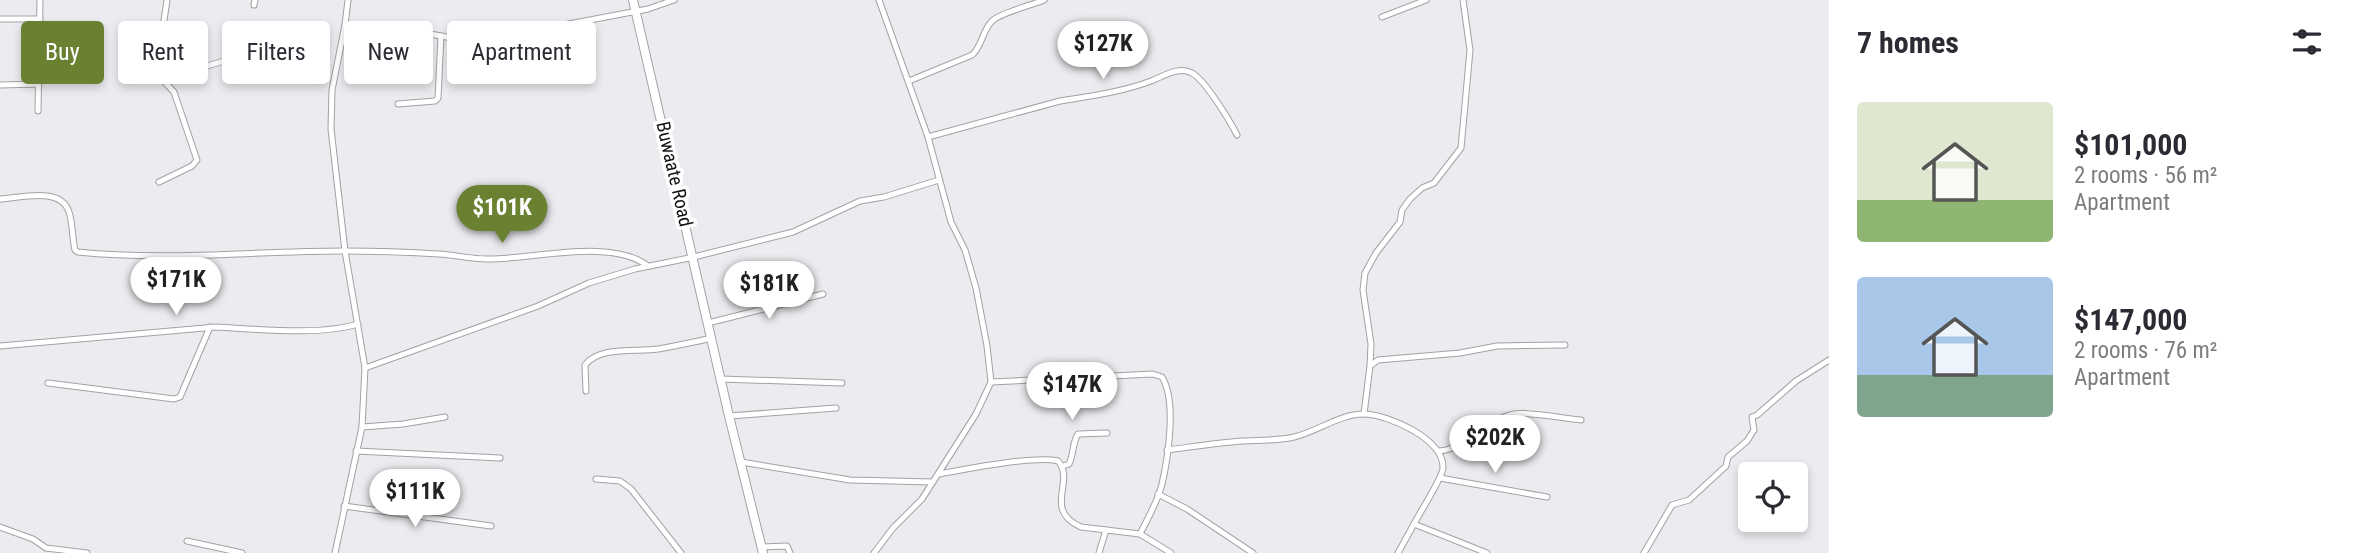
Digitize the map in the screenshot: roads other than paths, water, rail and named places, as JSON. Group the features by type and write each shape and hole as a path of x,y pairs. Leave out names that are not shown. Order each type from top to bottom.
{"street":[{"path":"0,19 40,19 40,0"},
{"path":"164,21 167,0"},
{"path":"345,21 348,0"},
{"name":"Buwaate Road","path":"633,0 762,550"},
{"path":"587,21 637,12 674,0"},
{"path":"874,553 893,528 922,499 975,414 991,382 988,345 965,250 951,222 928,137 879,0"},
{"path":"909,81 972,55 995,18 1044,0"},
{"path":"1382,17 1426,0"},
{"path":"1364,414 1371,344 1363,290 1365,273 1376,253 1400,222 1402,210 1410,199 1422,188 1434,183 1461,148 1470,50 1463,0"},
{"path":"335,553 362,427 365,369 345,251 331,117 332,90 344,30"},
{"path":"433,34 447,37"},
{"path":"398,104 435,101 438,98 441,36"},
{"path":"928,137 1060,101 1123,90 1177,71 1192,74 1201,80 1228,116 1237,135"},
{"path":"0,85 38,84 38,111"},
{"path":"159,182 192,166 197,160 174,93 167,84"},
{"path":"365,369 538,306 589,283 648,266 793,232 860,201 884,197 939,180"},
{"path":"0,199 58,197 65,203 69,213 74,246 78,252 188,255 345,251 442,254 490,259 543,253 594,252 638,258 648,266"},
{"path":"708,324 823,294"},
{"path":"0,346 209,327 332,329 358,324"},
{"path":"48,383 180,397 209,327"},
{"path":"586,391 584,365 596,356 656,349 712,338"},
{"path":"1370,366 1378,360 1461,353 1497,346 1565,345"},
{"path":"1644,553 1672,505 1689,500 1726,466 1728,457 1747,441 1754,429 1752,417 1829,360"},
{"path":"991,382 1158,375 1165,382 1170,402 1162,486 1140,534"},
{"path":"721,379 842,383"},
{"path":"729,415 836,408"},
{"path":"1439,451 1452,448 1514,413 1581,420"},
{"path":"1167,450 1298,437 1322,426 1364,414 1427,438 1439,451 1443,467 1440,478 1398,553"},
{"path":"362,427 403,425 445,417"},
{"path":"1063,466 1071,460 1073,442 1078,434 1107,433"},
{"path":"356,451 500,458"},
{"path":"939,474 967,468 1053,459 1063,466 1060,504 1074,524 1140,534 1171,553"},
{"path":"741,462 850,480 933,482"},
{"path":"1440,478 1547,497"},
{"path":"596,479 620,481 631,489 681,553"},
{"path":"1158,494 1188,509 1253,553"},
{"path":"344,506 491,526"},
{"path":"1414,524 1487,553"},
{"path":"0,527 33,539 44,550 86,553"},
{"path":"1099,553 1106,530"},
{"path":"187,541 242,553"},
{"path":"762,550 787,546 790,553"}]}
